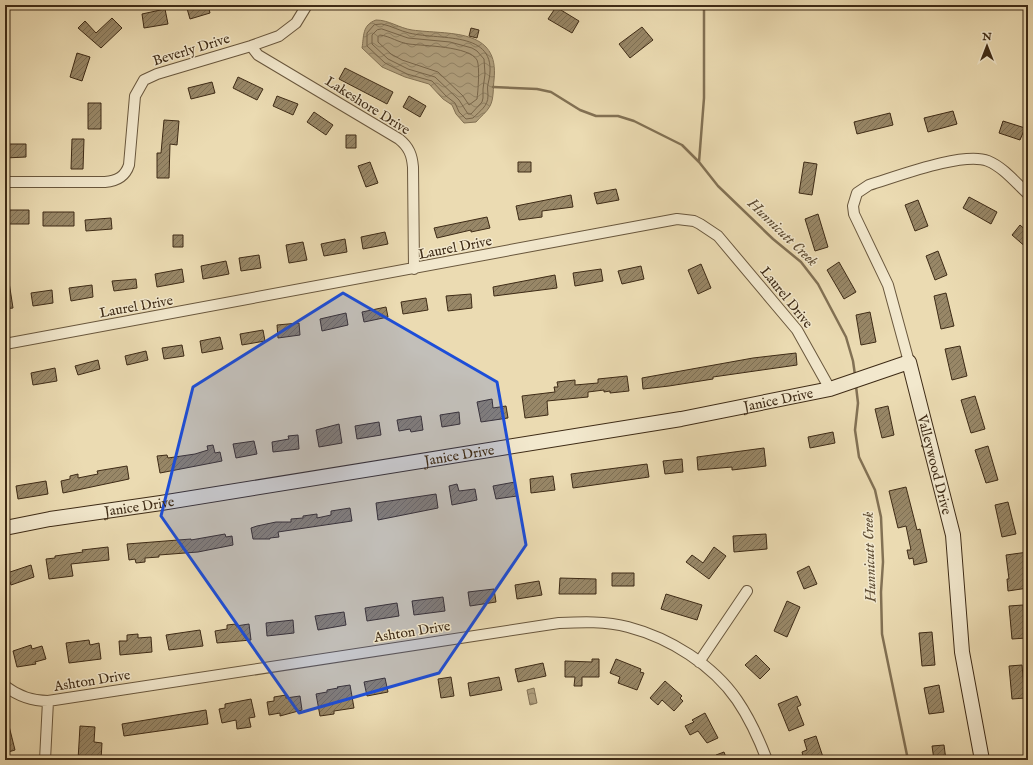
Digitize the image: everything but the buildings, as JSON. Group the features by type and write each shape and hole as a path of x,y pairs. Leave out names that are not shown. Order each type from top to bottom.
{"street":[{"name":"Beverly Drive","path":"5,182 106,182 119,179 125,173 129,165 135,96 144,80 157,74 270,40 288,30 298,20 307,5"},
{"name":"Lakeshore Drive","path":"251,46 258,56 399,139 408,147 412,158 413,167 414,269"},
{"name":"Valleywood Drive","path":"982,760 962,652 954,535 888,285 867,244 854,214 853,206 857,193 869,185 957,160 975,158 988,162 999,168 1028,194"},
{"name":"Laurel Drive","path":"5,344 677,219 694,221 708,228 718,236 797,330 830,389"},
{"name":"Janice Drive","path":"5,528 50,519 161,503 715,413 830,389 909,362"},
{"path":"699,662 747,591"},
{"name":"Ashton Drive","path":"5,686 26,698 36,701 48,701 559,623 595,622 628,627 666,641 699,662 720,679 737,700 758,737 767,760"},
{"path":"45,760 48,701"}],"highlighted area":[{"path":"343,293 497,382 526,545 439,673 299,713 161,516 193,387"}],"water":[{"path":"376,20 385,21 412,30 455,34 469,37 480,42 489,51 494,63 493,97 487,110 476,122 464,123 456,114 452,105 443,99 429,84 405,77 382,67 362,48 364,31 371,22"},
{"path":"534,688 537,703 530,705 527,690"}],"waterway":[{"name":"Hunnicutt Creek","path":"699,162 704,98 704,5"},
{"name":"Hunnicutt Creek","path":"493,87 537,89 551,92 580,110 596,116 618,116 634,121 682,145 699,162 718,186 773,239 801,262 818,284 846,337 853,361 855,375"},
{"name":"Hunnicutt Creek","path":"856,386 858,403 855,430 859,457 875,490 881,517 883,562 881,592 882,634 908,760"}]}
